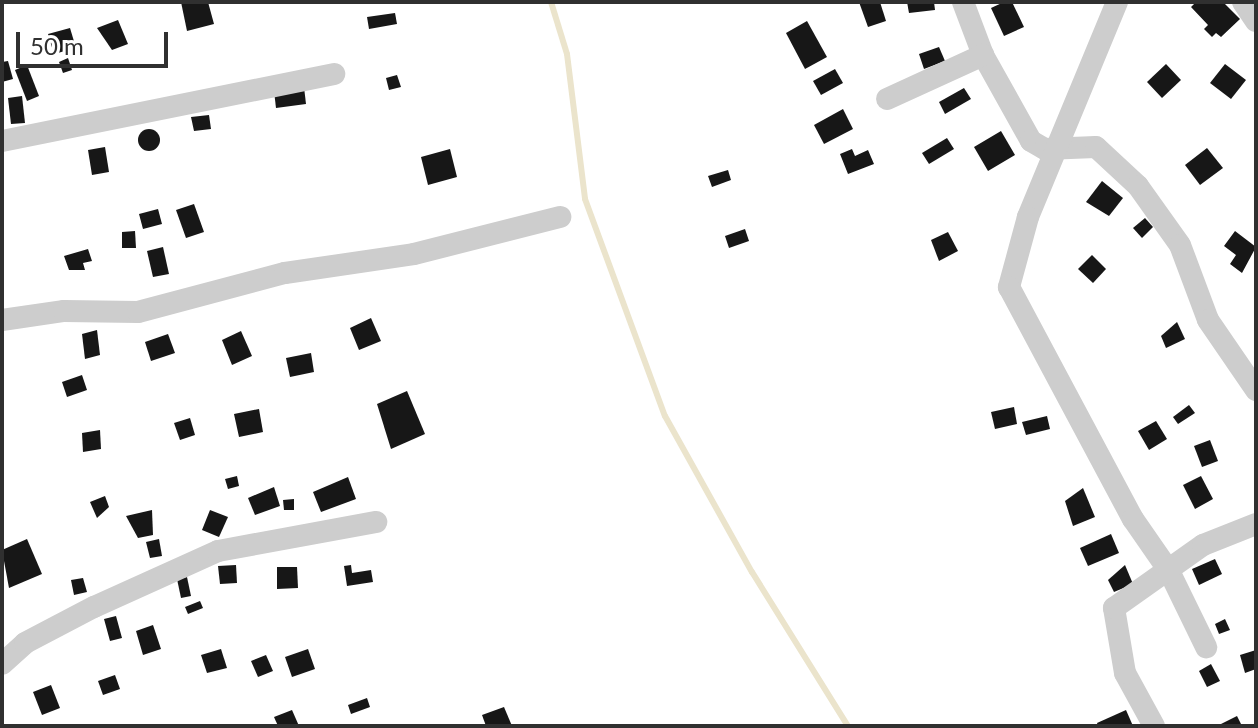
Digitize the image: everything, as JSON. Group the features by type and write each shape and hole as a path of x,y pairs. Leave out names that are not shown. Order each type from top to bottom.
{"street":[{"path":"963,2 983,55 1031,141 1056,149 1096,147 1138,186 1180,245 1208,320 1256,390"},
{"path":"1117,2 1020,240 1009,287 1133,519 1169,571 1206,647"},
{"path":"1243,2 1256,21"},
{"path":"887,99 983,55"},
{"path":"2,141 334,74"},
{"path":"2,320 64,311 138,312 285,273 414,254 560,217"},
{"path":"2,664 25,643 94,607 218,551 376,522"},
{"path":"1154,726 1125,673 1114,608 1203,545 1256,524"}],"building":[{"path":"181,2 208,2 214,24 187,31"},
{"path":"859,2 880,2 886,21 868,27"},
{"path":"907,2 934,2 935,10 909,13"},
{"path":"1012,2 1024,27 1004,36 991,8"},
{"path":"1196,2 1223,2 1240,19 1221,37 1216,33 1212,37 1204,29 1208,25 1191,7"},
{"path":"395,13 397,24 369,29 367,17"},
{"path":"118,20 128,44 112,50 97,28"},
{"path":"807,21 827,57 805,69 786,33"},
{"path":"70,28 76,48 54,54 48,34"},
{"path":"939,47 945,61 924,69 919,54"},
{"path":"68,58 72,70 63,73 59,62"},
{"path":"8,61 13,79 2,82 2,62"},
{"path":"1166,64 1181,80 1162,98 1147,82"},
{"path":"1225,64 1246,80 1231,99 1210,83"},
{"path":"27,65 39,96 27,101 15,70"},
{"path":"835,69 843,83 821,95 813,81"},
{"path":"397,75 401,87 389,90 386,78"},
{"path":"304,87 306,104 276,108 274,91"},
{"path":"964,88 971,99 945,114 939,102"},
{"path":"22,96 25,123 11,124 8,98"},
{"path":"843,109 853,129 824,144 814,125"},
{"path":"209,115 211,129 194,131 191,117"},
{"path":"149,129 157,132 160,140 157,148 149,151 141,148 138,140 141,132"},
{"path":"1001,131 1015,155 988,171 974,147"},
{"path":"947,138 954,149 929,164 922,153"},
{"path":"105,147 109,172 92,175 88,150"},
{"path":"1207,148 1223,168 1200,185 1185,165"},
{"path":"450,149 457,177 428,185 421,157"},
{"path":"852,149 855,156 868,150 874,164 848,174 840,154"},
{"path":"728,170 731,180 712,187 708,176"},
{"path":"1102,181 1123,198 1109,216 1086,202"},
{"path":"194,204 204,232 186,238 176,210"},
{"path":"158,209 162,224 143,229 139,214"},
{"path":"1145,218 1153,227 1142,238 1133,228"},
{"path":"745,229 749,241 729,248 725,236"},
{"path":"135,231 136,248 122,248 122,232"},
{"path":"1235,231 1256,247 1242,273 1230,264 1236,255 1224,246"},
{"path":"948,232 958,251 939,261 931,240"},
{"path":"163,247 169,274 153,277 147,251"},
{"path":"88,249 92,261 83,263 85,270 69,270 64,256"},
{"path":"1092,255 1106,269 1093,283 1078,269"},
{"path":"371,318 381,341 359,350 350,328"},
{"path":"1177,322 1185,339 1166,348 1161,336"},
{"path":"97,330 100,355 85,359 82,334"},
{"path":"241,331 252,356 232,365 222,340"},
{"path":"168,334 175,353 151,361 145,342"},
{"path":"311,353 314,372 290,377 286,358"},
{"path":"82,375 87,390 67,397 62,382"},
{"path":"407,391 425,434 391,449 377,404"},
{"path":"1189,405 1195,413 1178,424 1173,417"},
{"path":"1014,407 1017,424 995,429 991,412"},
{"path":"259,409 263,432 239,437 234,414"},
{"path":"1047,416 1050,429 1026,435 1022,422"},
{"path":"190,418 195,435 180,440 174,423"},
{"path":"1156,421 1167,439 1149,450 1138,431"},
{"path":"100,430 101,449 83,452 82,433"},
{"path":"1210,440 1218,461 1202,467 1194,446"},
{"path":"237,476 239,486 228,489 225,479"},
{"path":"1201,476 1213,499 1195,509 1183,485"},
{"path":"348,477 356,499 321,512 313,492"},
{"path":"274,487 280,506 255,515 248,498"},
{"path":"1083,488 1095,517 1073,526 1065,501"},
{"path":"105,496 109,507 97,518 90,502"},
{"path":"294,499 294,510 284,510 283,500"},
{"path":"152,510 153,535 138,538 126,516"},
{"path":"210,510 228,517 219,537 202,530"},
{"path":"1111,534 1119,553 1088,566 1080,548"},
{"path":"27,539 42,574 9,588 2,550"},
{"path":"159,539 162,556 150,558 146,542"},
{"path":"1215,559 1222,574 1199,585 1192,569"},
{"path":"236,565 237,583 220,584 218,566"},
{"path":"351,565 352,573 371,570 373,582 347,586 344,566"},
{"path":"1125,565 1133,584 1114,592 1108,580"},
{"path":"277,567 297,567 298,588 277,589"},
{"path":"187,577 191,596 181,598 177,579"},
{"path":"83,578 87,592 74,595 71,580"},
{"path":"200,601 203,608 188,614 185,607"},
{"path":"116,616 122,638 110,641 104,619"},
{"path":"1225,619 1230,630 1219,634 1215,624"},
{"path":"153,625 161,649 143,655 136,631"},
{"path":"221,649 227,668 207,673 201,655"},
{"path":"308,649 315,669 292,677 285,657"},
{"path":"1256,650 1256,669 1245,673 1240,655"},
{"path":"266,655 273,671 258,677 251,661"},
{"path":"1211,664 1220,681 1207,687 1199,671"},
{"path":"115,675 120,689 103,695 98,681"},
{"path":"51,685 60,708 42,715 33,692"},
{"path":"367,698 370,707 351,714 348,705"},
{"path":"504,707 512,726 486,726 482,715"},
{"path":"292,710 299,726 278,726 274,717"},
{"path":"1126,710 1133,726 1098,726 1097,723"},
{"path":"1237,716 1242,726 1217,726"}],"waterway":[{"path":"551,2 567,54 585,199 665,416 752,572 848,726"}]}
